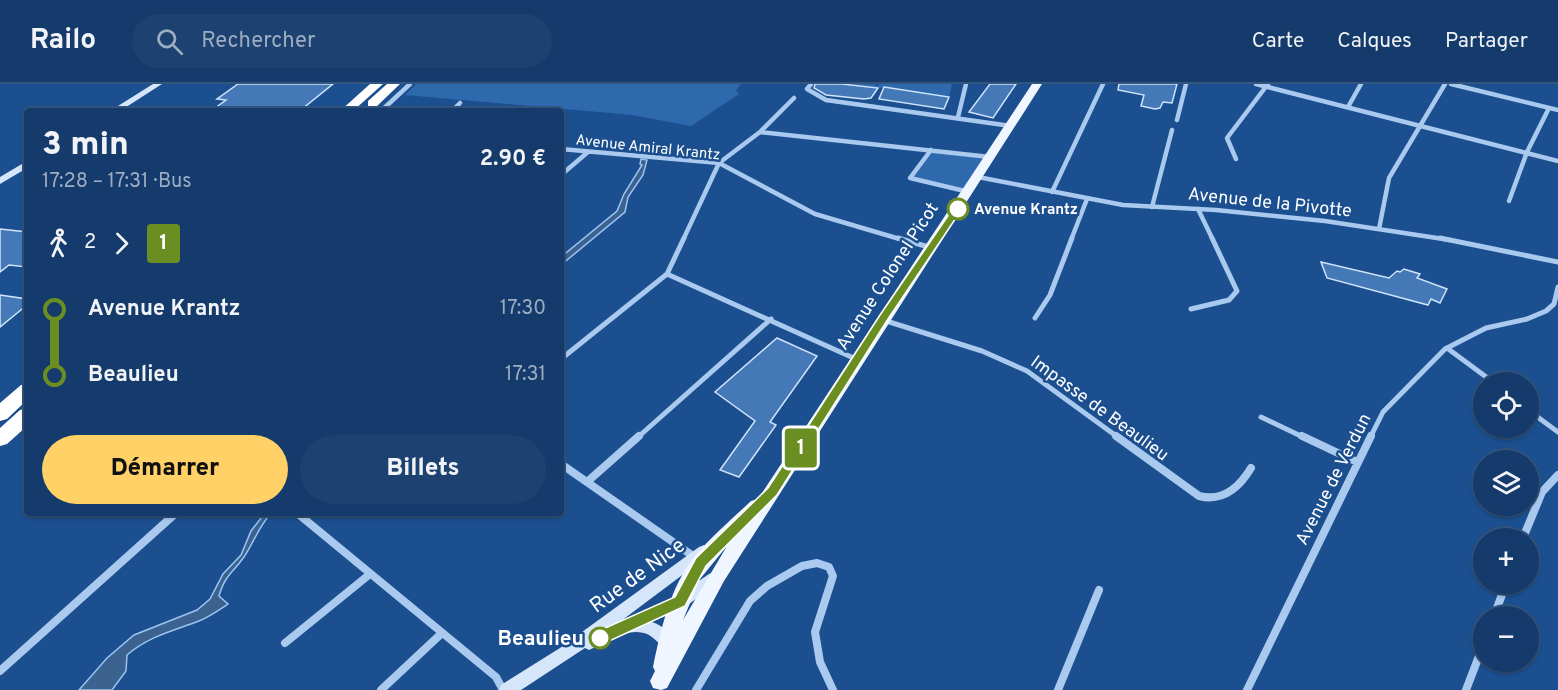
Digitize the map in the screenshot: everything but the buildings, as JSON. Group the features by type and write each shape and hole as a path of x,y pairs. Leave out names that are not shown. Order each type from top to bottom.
{"highway":[{"path":"349,108 377,84"},
{"path":"367,108 394,84"},
{"path":"0,408 24,390"},
{"path":"0,414 24,391"},
{"path":"0,439 24,418"}],"main road":[{"name":"Avenue Colonel Picot","path":"659,685 706,566 773,491 1037,84"},
{"name":"Avenue Colonel Picot","path":"659,685 668,642 680,602 730,532 773,491"}],"street":[{"path":"119,108 158,84"},
{"path":"384,108 410,84"},
{"path":"811,84 807,89 826,100 1011,126"},
{"path":"958,117 966,84"},
{"path":"1052,192 1103,84"},
{"path":"1177,120 1186,84"},
{"path":"1256,84 1268,85 1558,161"},
{"path":"1348,107 1361,84"},
{"path":"1379,229 1387,184 1444,84"},
{"path":"1451,84 1558,108"},
{"path":"1236,159 1227,138 1268,85"},
{"path":"564,357 667,274 719,163 760,132 794,98"},
{"path":"455,108 460,103"},
{"path":"1509,201 1527,152 1550,108"},
{"path":"1152,207 1172,130"},
{"path":"760,132 990,156"},
{"name":"Avenue Amiral Krantz","path":"564,149 719,163 815,214 932,248"},
{"path":"931,150 910,178 969,192"},
{"path":"564,172 588,152"},
{"path":"0,181 24,167"},
{"name":"Avenue de la Pivotte","path":"978,177 1087,199 1152,207 1304,218 1514,251 1558,262"},
{"path":"1035,318 1048,299 1087,199"},
{"path":"1191,309 1229,300 1237,291 1198,209"},
{"path":"667,274 859,360"},
{"path":"1557,296 1558,287"},
{"name":"Avenue de Verdun","path":"1247,690 1383,412 1447,348 1492,326 1527,319 1546,311 1552,306 1557,296"},
{"path":"587,482 771,319"},
{"name":"Impasse de Beaulieu","path":"882,320 981,351 1026,372 1199,496 1214,500 1224,496 1247,475 1251,468"},
{"path":"1447,348 1479,372"},
{"path":"1261,417 1358,462"},
{"path":"1539,418 1558,432"},
{"path":"564,466 706,566"},
{"path":"1527,528 1542,492 1558,475"},
{"path":"0,671 173,516"},
{"path":"301,516 496,677 505,690"},
{"path":"696,690 750,601 791,571 817,563 829,567 833,576 816,623 814,639 818,657 832,690"},
{"name":"Rue de Nice","path":"505,690 706,566"},
{"path":"285,643 370,574"},
{"path":"1058,690 1082,625 1099,590"},
{"name":"Rue de Nice","path":"631,624 680,602"},
{"path":"566,653 631,624"},
{"name":"Rue de Nice","path":"631,624 647,625 668,642"},
{"path":"381,690 442,633"},
{"path":"1466,690 1473,672"}],"shaded area":[{"path":"416,84 741,84 736,91 739,94 691,126 632,115 405,95"},
{"path":"850,84 878,86 879,84 952,84 949,97"},
{"path":"933,151 985,158 964,189 913,177"},
{"path":"641,159 647,160 643,175 628,197 625,212 564,263 564,255 617,211 624,194 642,165 640,164"},
{"path":"263,516 269,516 221,589 219,596 228,604 203,619 135,648 127,655 126,671 112,690 79,690 107,658 134,635 197,610 210,599 223,574 241,555 251,531"}],"bus line":[{"name":"1","path":"600,638 680,602 691,576 701,562 773,491 859,360 884,317 958,209"}],"place":[{"name":"Avenue Krantz","path":"958,209"},
{"name":"Beaulieu","path":"600,638"}]}
